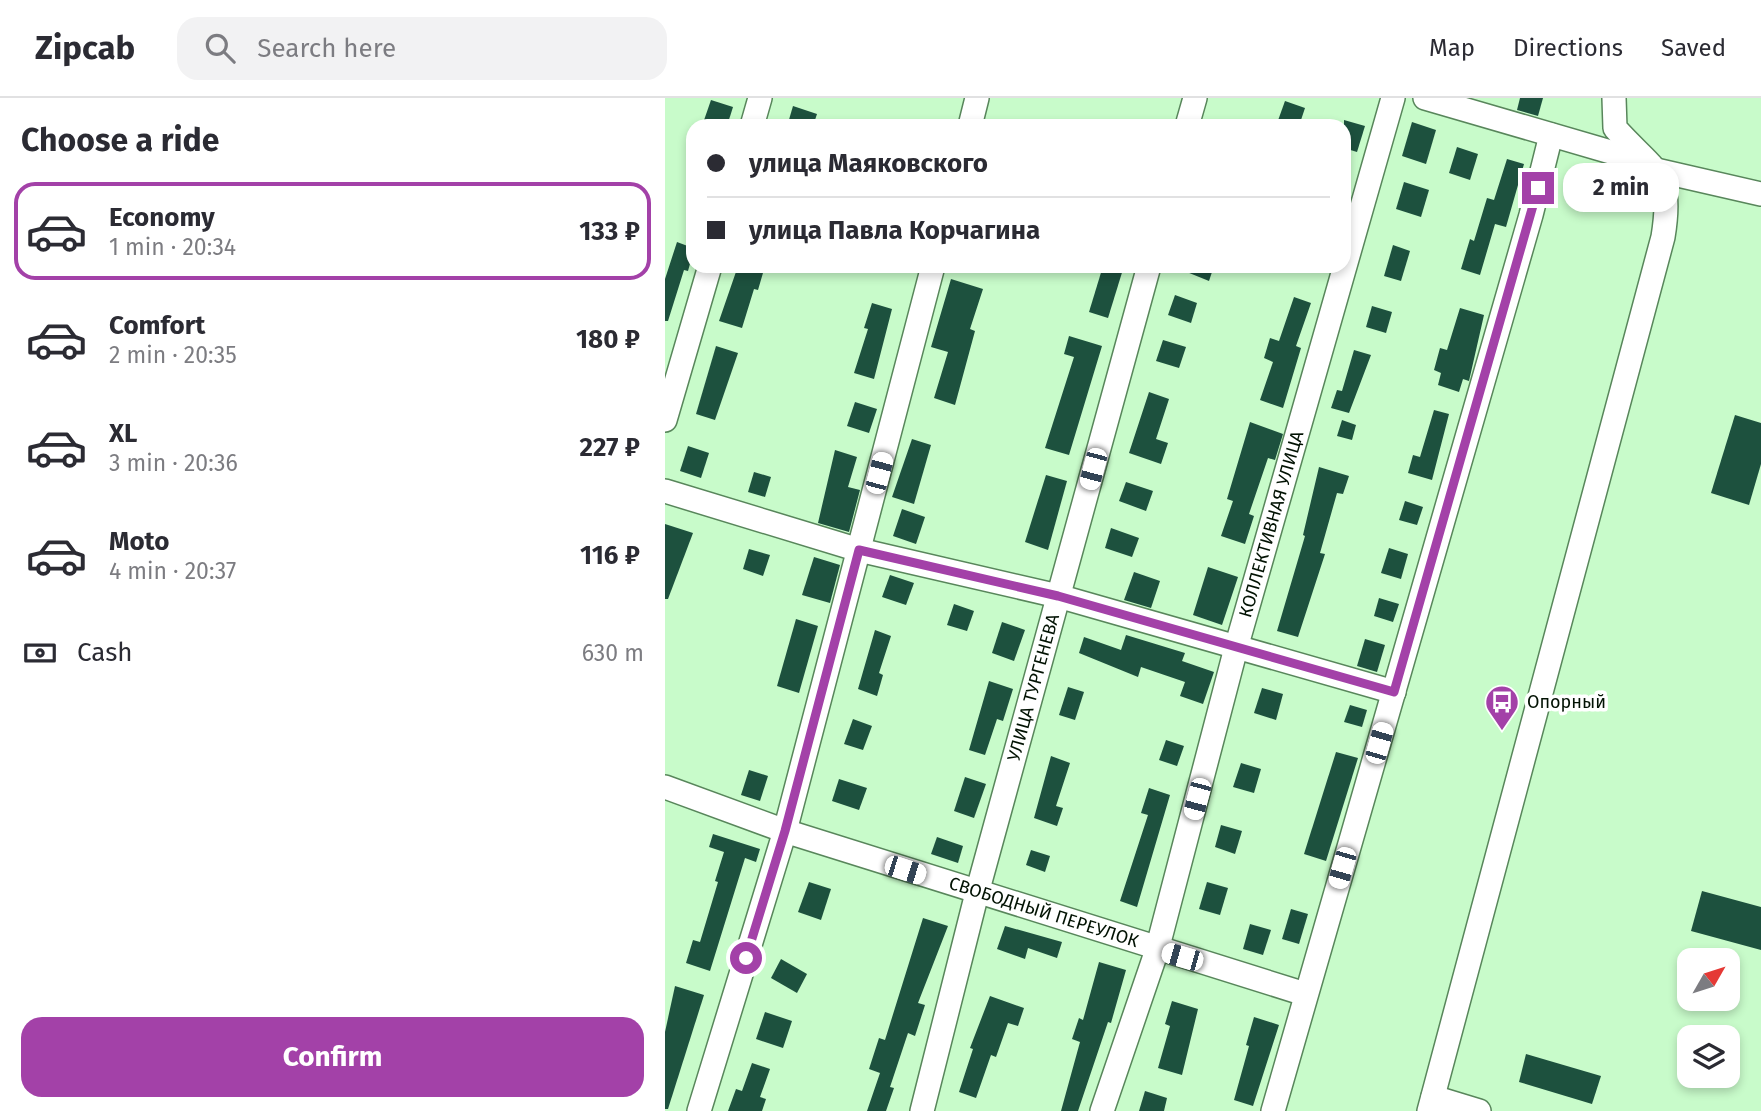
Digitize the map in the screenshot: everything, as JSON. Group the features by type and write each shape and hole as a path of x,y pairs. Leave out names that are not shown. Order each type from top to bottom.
{"street":[{"path":"754,119 760,98"},
{"path":"972,119 977,98"},
{"path":"1189,119 1195,98"},
{"name":"КОЛЛЕКТИВНАЯ УЛИЦА","path":"1351,245 1393,98"},
{"path":"1425,98 1551,135 1656,170 1761,194"},
{"path":"1479,1111 1431,1104 1540,708 1663,237 1668,194 1656,170 1615,128 1614,98"},
{"path":"1273,1111 1531,215 1551,135"},
{"path":"665,419 708,273"},
{"path":"699,1111 785,831 931,273"},
{"name":"УЛИЦА ТУРГЕНЕВА","path":"922,1111 977,893 1147,273"},
{"name":"КОЛЛЕКТИВНАЯ УЛИЦА","path":"1102,1111 1157,950 1236,648 1343,273"},
{"path":"665,491 859,550 1058,596 1394,692"},
{"name":"СВОБОДНЫЙ ПЕРЕУЛОК","path":"665,787 785,831 1157,950 1305,994"}],"building":[{"path":"1520,98 1543,98 1538,116 1517,110"},
{"path":"711,100 733,107 729,119 704,119"},
{"path":"1285,101 1305,108 1301,119 1279,119"},
{"path":"793,106 817,114 815,119 789,119"},
{"path":"1351,122 1365,126 1357,152 1351,150"},
{"path":"1412,122 1436,130 1426,164 1402,156"},
{"path":"1457,147 1478,154 1470,180 1449,173"},
{"path":"1507,159 1524,164 1506,227 1495,224 1480,275 1461,269 1470,239 1474,241 1487,198 1494,200"},
{"path":"1404,182 1429,190 1421,217 1396,209"},
{"path":"677,242 686,245 686,270 668,321 665,321 665,279"},
{"path":"1393,245 1410,251 1401,281 1384,276"},
{"path":"736,273 763,273 758,290 754,289 742,328 719,321"},
{"path":"1101,273 1122,273 1108,318 1089,312"},
{"path":"1189,273 1212,273 1209,281"},
{"path":"951,279 983,289 970,329 975,331 955,405 934,398 948,352 931,347"},
{"path":"1175,295 1197,303 1191,323 1168,315"},
{"path":"1294,297 1311,303 1296,346 1301,348 1283,408 1260,400 1273,362 1264,358 1270,338 1279,341"},
{"path":"872,303 892,309 874,379 854,373 868,329 864,328"},
{"path":"1372,306 1392,312 1386,333 1366,327"},
{"path":"1460,308 1484,315 1469,381 1463,379 1459,392 1438,385 1441,373 1434,370 1440,348 1447,350"},
{"path":"1069,336 1102,346 1069,455 1045,448 1074,357 1064,354"},
{"path":"1163,340 1186,347 1179,368 1156,361"},
{"path":"716,346 738,353 715,420 696,414"},
{"path":"1354,350 1371,355 1349,413 1331,408 1337,390 1342,391"},
{"path":"1149,392 1169,399 1156,439 1168,443 1161,464 1129,453"},
{"path":"855,402 877,409 869,433 847,426"},
{"path":"1434,410 1449,414 1432,480 1408,473 1413,455 1420,457"},
{"path":"1735,415 1761,423 1761,464 1749,505 1711,493"},
{"path":"1342,420 1356,425 1352,440 1337,436"},
{"path":"1250,422 1283,434 1275,460 1268,458 1249,514 1254,516 1245,544 1221,536 1233,501 1227,499"},
{"path":"912,439 931,445 914,504 892,497"},
{"path":"688,446 709,453 701,478 680,471"},
{"path":"835,450 857,457 848,487 860,490 849,532 818,523"},
{"path":"1319,467 1349,476 1343,494 1337,493 1320,553 1325,554 1298,637 1277,631 1305,536 1303,535"},
{"path":"754,472 771,477 765,497 748,492"},
{"path":"1046,475 1067,481 1048,550 1025,542"},
{"path":"1126,482 1153,491 1146,511 1119,501"},
{"path":"1405,501 1423,507 1417,525 1399,520"},
{"path":"902,509 925,517 916,544 893,536"},
{"path":"665,524 693,533 668,599 665,599"},
{"path":"1111,528 1139,538 1132,557 1105,548"},
{"path":"1389,548 1408,554 1401,579 1381,573"},
{"path":"749,549 770,555 763,576 743,569"},
{"path":"814,557 840,565 830,603 802,595"},
{"path":"1208,567 1238,577 1222,625 1193,615"},
{"path":"1134,572 1160,581 1151,608 1124,600"},
{"path":"890,575 914,583 906,605 882,597"},
{"path":"1379,598 1399,604 1393,622 1374,616"},
{"path":"954,604 974,611 967,631 947,625"},
{"path":"796,619 818,626 799,693 777,686"},
{"path":"1002,622 1025,630 1014,661 992,653"},
{"path":"875,630 891,636 879,673 883,675 877,696 858,689"},
{"path":"1126,635 1185,653 1182,661 1214,672 1203,704 1180,696 1185,682 1141,667 1138,677 1079,653 1084,637 1121,650"},
{"path":"1365,639 1385,645 1377,672 1357,666"},
{"path":"989,681 1013,689 1003,721 997,719 985,755 969,750"},
{"path":"1068,687 1084,692 1075,720 1059,715"},
{"path":"1262,688 1283,694 1276,720 1254,713"},
{"path":"1350,705 1367,710 1362,727 1344,722"},
{"path":"853,719 872,726 863,750 844,744"},
{"path":"1166,740 1184,746 1177,766 1159,760"},
{"path":"1336,752 1358,758 1326,861 1304,854"},
{"path":"1051,756 1070,763 1056,806 1063,808 1057,826 1034,818"},
{"path":"1241,763 1261,769 1254,793 1233,787"},
{"path":"749,770 768,776 760,801 741,795"},
{"path":"965,777 986,784 974,818 954,811"},
{"path":"839,779 867,788 859,810 832,801"},
{"path":"1149,788 1170,795 1137,907 1120,901 1148,815 1141,813"},
{"path":"1221,825 1242,831 1235,854 1215,847"},
{"path":"713,834 760,849 756,862 745,858 710,971 686,963 693,940 700,942 718,882 715,881 724,852 709,847"},
{"path":"937,837 963,846 958,863 931,854"},
{"path":"1031,850 1050,856 1045,872 1026,865"},
{"path":"809,882 831,889 821,920 798,912"},
{"path":"1207,882 1228,888 1220,915 1199,909"},
{"path":"1702,891 1761,907 1761,950 1691,931"},
{"path":"1291,909 1308,914 1299,944 1282,939"},
{"path":"923,918 948,926 918,1003 925,1005 915,1036 908,1033 890,1087 894,1088 886,1111 867,1111 880,1073 869,1069 879,1038 885,1040"},
{"path":"1250,924 1271,930 1263,955 1243,949"},
{"path":"1005,926 1062,942 1057,958 1028,948 1025,959 997,949"},
{"path":"781,959 807,974 797,993 771,978"},
{"path":"1099,962 1126,970 1111,1023 1108,1022 1078,1111 1061,1111 1080,1042 1072,1039 1079,1018 1083,1020"},
{"path":"675,986 704,995 668,1109 665,1109 665,1032"},
{"path":"990,996 1024,1008 1018,1026 1008,1023 996,1057 991,1055 976,1098 959,1092 973,1049 970,1048"},
{"path":"1172,1001 1198,1009 1182,1075 1158,1068 1170,1026 1165,1024"},
{"path":"765,1012 792,1021 783,1048 756,1039"},
{"path":"1254,1017 1279,1025 1253,1106 1234,1100"},
{"path":"1526,1054 1601,1076 1592,1104 1519,1082"},
{"path":"752,1063 770,1069 760,1097 766,1099 762,1111 728,1111 736,1089 742,1091"},
{"path":"1145,1091 1167,1098 1164,1111 1139,1111"}],"place":[{"name":"Опорный","path":"1502,732"}],"route":[{"path":"746,958 785,831 859,550 1058,596 1394,692 1538,188"}]}
